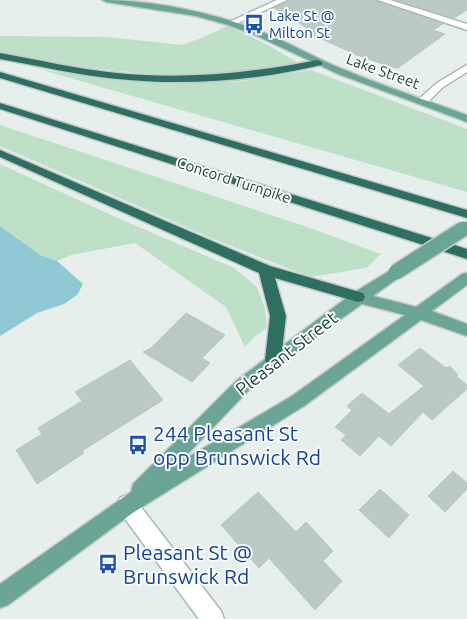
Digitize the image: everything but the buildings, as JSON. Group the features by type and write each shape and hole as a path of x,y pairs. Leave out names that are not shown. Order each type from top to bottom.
{"highway":[{"path":"0,56 99,74 162,79 245,75 318,63"},
{"name":"Concord Turnpike","path":"0,75 467,214"},
{"name":"Concord Turnpike","path":"0,106 467,254"},
{"path":"0,153 265,270 358,298"},
{"path":"265,270 278,316 273,360"}],"main road":[{"name":"Lake Street","path":"106,0 203,15 231,23 260,34 318,63 467,119"},
{"name":"Lake Street","path":"423,101 467,111"},
{"name":"Pleasant Street","path":"127,505 217,410 273,360 358,298 467,227"},
{"name":"Pleasant Street","path":"0,597 127,505 290,407 467,278"},
{"path":"358,298 418,313 467,330"}],"street":[{"path":"231,23 283,0"},
{"path":"382,0 467,27"},
{"path":"423,101 440,85 467,68"},
{"path":"127,505 213,619"}],"green space":[{"path":"227,26 262,42 297,62 260,70 222,74 148,74 74,66 0,53 0,36 107,37 182,45"},
{"path":"42,70 136,82 179,84 242,81 311,70 467,129 467,192"},
{"path":"0,125 307,227 381,254 366,268 310,277 211,238 0,146"},
{"path":"0,164 120,219 234,268 257,287 265,308 267,328 254,337 245,347 226,307 135,243 71,255 57,261 40,255 0,226"}],"water":[{"path":"0,226 40,255 57,261 83,284 77,295 64,304 37,313 0,336"}],"place":[{"name":"Lake St @ Milton St","path":"254,24"},
{"name":"244 Pleasant St opp Brunswick Rd","path":"138,445"},
{"name":"Pleasant St @ Brunswick Rd","path":"108,564"}]}
